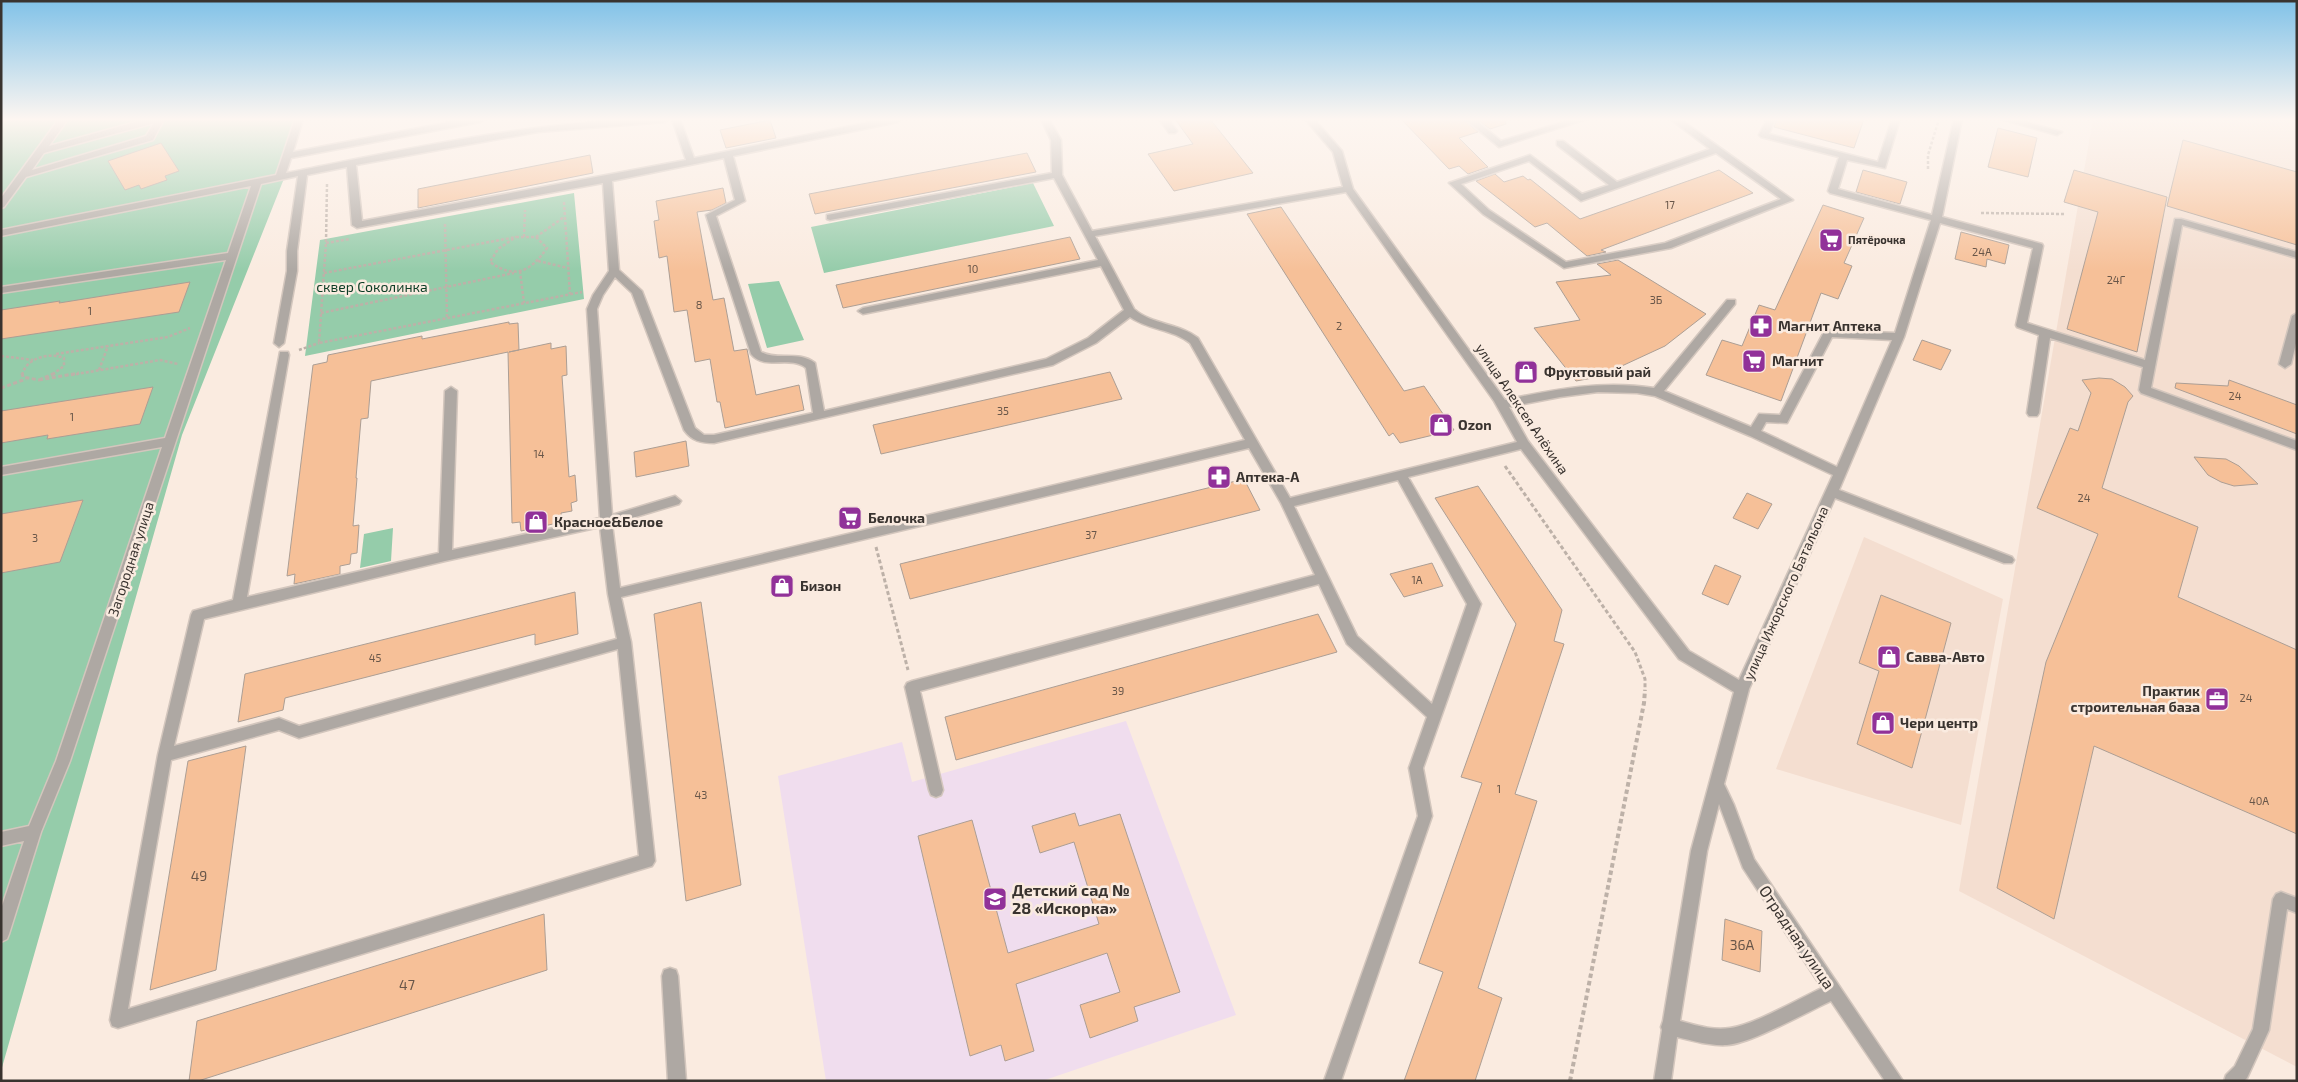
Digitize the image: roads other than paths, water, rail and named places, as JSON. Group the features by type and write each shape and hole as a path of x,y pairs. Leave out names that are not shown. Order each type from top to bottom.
{"street":[{"path":"1,205 28,169"},
{"path":"24,175 43,169"},
{"path":"280,178 283,169"},
{"path":"1,233 324,169"},
{"path":"352,169 357,225 654,169"},
{"path":"732,169 740,201 711,215 756,354 761,358 769,360 800,358 806,361 811,366 819,416"},
{"path":"1057,169 1057,175 1130,311 1135,316 1144,320 1183,332 1194,341 1287,503 1352,640 1434,715"},
{"name":"улица Алексея Алёхина","path":"1342,169 1348,189 1503,406 1524,444 1684,655 1742,689"},
{"path":"1495,169 1454,183 1486,212 1564,265 1667,246 1788,200 1745,169"},
{"path":"1545,169 1581,198 1662,169"},
{"path":"1595,169 1616,186"},
{"path":"1840,169 1833,191 2038,246 2020,325 2149,365"},
{"name":"улица Ижорского Батальона","path":"1662,1081 1669,1027 1699,851 1742,689 1832,492 1899,337 1936,220 1947,169"},
{"path":"279,343 292,271 292,251 303,173"},
{"path":"830,217 1057,175"},
{"path":"607,179 614,271 592,309 592,317 606,521 614,594 624,642 647,861 118,1020 165,754 198,615 445,556 606,521 675,501"},
{"name":"Загородная улица","path":"1,934 34,832 63,761 257,182"},
{"path":"1089,234 1348,189"},
{"path":"2297,255 2178,221 2145,390 2297,446"},
{"path":"1,290 231,256"},
{"path":"863,311 1104,262"},
{"path":"614,271 637,291 690,430 701,439 714,439 819,416 1049,362 1074,352 1106,332 1130,311"},
{"path":"1656,392 1731,302"},
{"path":"2284,364 2297,316"},
{"path":"1754,433 1763,417 1783,420 1829,333 1899,337"},
{"path":"2033,412 2045,333"},
{"path":"239,604 284,355"},
{"path":"1503,406 1558,392 1606,387 1656,392 1754,433 1840,473"},
{"path":"445,556 451,391"},
{"path":"1,470 169,442"},
{"path":"614,594 1252,443"},
{"path":"1287,503 1524,444"},
{"path":"1332,1081 1425,816 1416,768 1474,604 1401,475"},
{"path":"1832,492 2008,560"},
{"path":"936,790 912,687 1323,578"},
{"path":"165,754 278,724 299,732 624,642"},
{"name":"Отрадная улица","path":"1716,784 1728,805 1748,863 1895,1081"},
{"path":"1,839 34,832"},
{"path":"2232,1081 2241,1072 2261,1030 2281,899 2297,906"},
{"path":"670,976 678,1081"},
{"path":"1669,1027 1707,1036 1729,1037 1748,1031 1833,991"}],"place":[{"name":"Пятёрочка","path":"1831,240"},
{"name":"Магнит Аптека","path":"1761,326"},
{"name":"Магнит","path":"1754,361"},
{"name":"Фруктовый рай","path":"1526,372"},
{"name":"Ozon","path":"1441,425"},
{"name":"Аптека-А","path":"1219,477"},
{"name":"Белочка","path":"850,518"},
{"name":"Красное&Белое","path":"536,522"},
{"name":"Бизон","path":"782,586"},
{"name":"Савва-Авто","path":"1889,657"},
{"name":"Практик строительная база","path":"2217,699"},
{"name":"Чери центр","path":"1883,723"},
{"name":"Детский сад № 28 «Искорка»","path":"995,899"}],"park label":[{"name":"сквер Соколинка","path":"372,287"}]}
